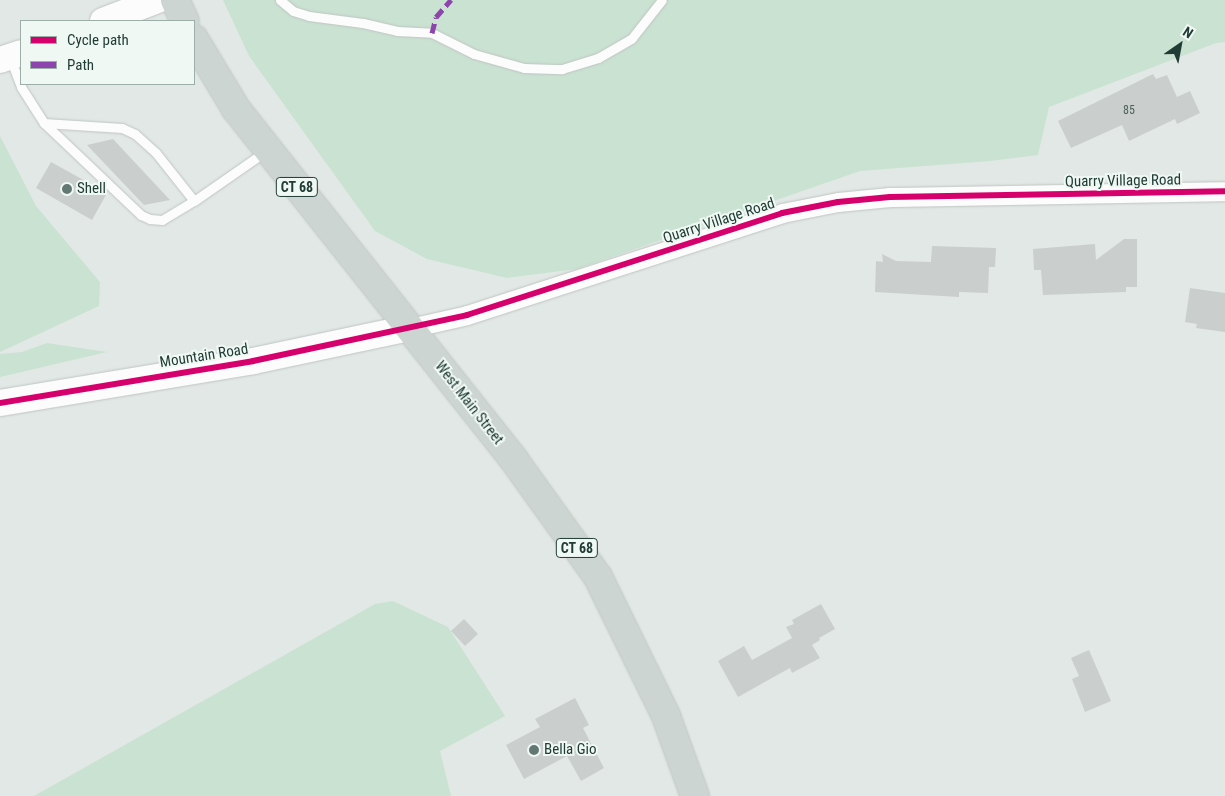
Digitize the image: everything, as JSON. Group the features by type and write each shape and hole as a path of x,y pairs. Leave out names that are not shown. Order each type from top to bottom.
{"main road":[{"path":"106,20 158,0"},
{"path":"175,0 185,20"},
{"name":"West Main Street","path":"195,42 236,109 514,460 598,577 666,716 695,796"},
{"name":"Mountain Road","path":"0,403 253,361 410,328"}],"street":[{"name":"Quarry Village Road","path":"410,328 467,315 782,213 838,202 890,198 1225,191"}],"lane":[{"path":"280,0 293,12 363,23 397,31 432,33 474,54 524,68 562,69 598,58 632,38 662,0"},
{"path":"10,57 20,83"},
{"path":"21,85 44,123 141,215 150,219 162,220 194,201 268,150"},
{"path":"44,123 122,128 135,134 156,153 194,201"}],"green space":[{"path":"223,0 1225,0 1225,42 1216,43 1049,107 1038,155 990,161 860,171 577,269 507,278 427,259 375,231 249,56"},
{"path":"0,136 36,206 100,282 99,306 0,352"},
{"path":"47,343 107,352 0,377 0,354 22,352"},
{"path":"393,601 448,627 505,716 440,751 451,796 34,796 375,604"}],"building":[{"path":"1153,74 1156,79 1167,75 1177,97 1190,91 1200,113 1177,124 1175,119 1129,141 1122,125 1071,148 1058,121"},
{"name":"Shell","path":"113,139 170,200 144,205 87,145"},
{"path":"51,162 107,193 92,220 36,188"},
{"path":"1124,239 1137,239 1137,287 1126,287 1126,292 1043,295 1041,270 1034,270 1033,249 1095,244 1096,260"},
{"path":"932,246 996,248 995,267 989,267 988,293 959,292 959,297 875,292 876,261 883,262 882,254 896,261 931,262"},
{"path":"1190,288 1225,293 1225,332 1196,328 1197,324 1185,322"},
{"path":"821,604 835,629 819,638 820,640 812,645 820,658 792,673 790,668 738,697 718,661 744,646 752,660 792,638 786,627 794,624 792,620"},
{"path":"464,619 478,634 465,646 451,631"},
{"path":"1089,650 1111,701 1085,712 1072,679 1079,676 1071,658"},
{"path":"575,698 589,725 583,728 604,768 581,781 567,756 524,779 506,745 540,727 535,719"}],"marked path":[{"path":"432,33 436,17 451,0"}],"cycle path":[{"path":"0,403 253,361 467,315 782,213 838,202 890,197 1225,191"}],"place":[{"name":"Shell","path":"67,189"},
{"name":"Bella Gio","path":"534,750"}]}
